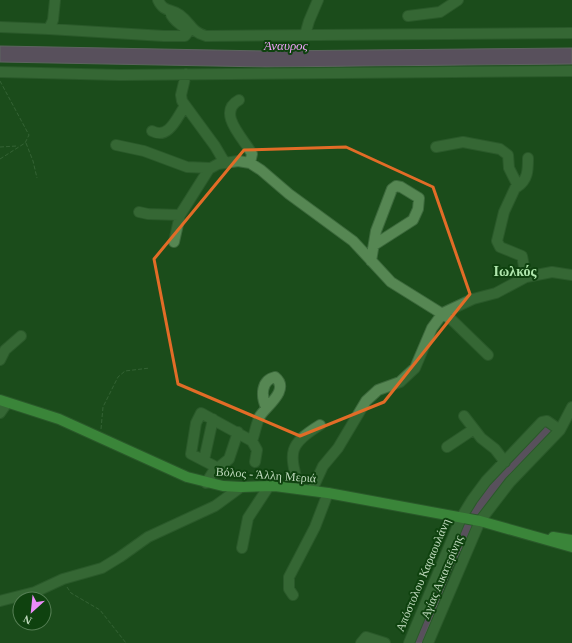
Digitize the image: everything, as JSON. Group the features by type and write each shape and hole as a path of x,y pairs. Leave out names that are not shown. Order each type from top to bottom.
{"main road":[{"name":"Βόλος - Άλλη Μεριά","path":"3,402 54,418 174,471 206,483 241,488 269,486 312,490 480,521 542,538 571,541"}],"street":[{"path":"49,29 53,20 55,0"},
{"path":"158,0 160,5 170,12 180,14 192,30 206,36 572,33"},
{"path":"305,35 318,0"},
{"path":"408,16 440,12 458,0"},
{"path":"0,27 185,36 188,32 176,23 170,12"},
{"path":"0,72 186,74 572,71"},
{"path":"186,74 181,96 185,106 215,146 225,163"},
{"path":"239,100 234,104 232,109 231,121 252,154 250,163"},
{"path":"152,131 158,134 167,132 185,106"},
{"path":"436,147 459,142 503,151 508,157 510,171 517,180 516,187 504,212 497,241 500,247 522,256 526,277"},
{"path":"116,145 140,150 187,167 210,168 225,163 238,161 250,163 266,173 289,194 353,241 391,282 454,322 488,355"},
{"path":"516,187 525,180 527,175 528,158"},
{"path":"174,242 180,214 210,168"},
{"path":"371,261 376,231 392,189 396,186 419,198 418,210 413,220 374,245"},
{"path":"139,212 148,214 180,214"},
{"path":"312,490 322,466 338,448 366,401 378,390 400,382 415,368 432,328 443,314 473,299 496,293 526,277 552,272 572,275"},
{"path":"0,360 5,350 21,336"},
{"path":"0,413 3,402"},
{"path":"252,441 259,417 266,407"},
{"name":"Αγίας Αικατερίνης","path":"428,643 480,521 510,482 560,430 572,407"},
{"path":"218,468 191,454 196,423 201,413 252,441 257,450 255,462"},
{"path":"464,416 488,445 495,449 505,462"},
{"path":"204,460 213,419"},
{"name":"Απόστολου Καραουλάνη","path":"408,643 462,518 472,500 486,481 542,422 547,421 560,430"},
{"path":"299,489 293,467 294,446 301,438 320,425"},
{"path":"447,447 474,429"},
{"path":"206,483 209,476 229,459 238,432"},
{"path":"242,548 248,518 269,486"},
{"path":"0,601 35,592 63,579 102,568 148,537 216,506 241,488"},
{"path":"293,595 289,589 289,577 315,526 328,493"},
{"path":"361,643 366,638 385,643"}],"path":[{"path":"0,80 28,133 26,143 33,161 37,178"},
{"path":"0,148 17,146 26,143"},
{"path":"0,158 17,146"},
{"path":"99,437 103,421 103,407 118,377 125,371 150,368"},
{"path":"63,579 71,593 100,610 126,643"}],"highlighted area":[{"path":"346,147 433,187 470,294 384,402 300,436 178,384 154,259 244,150"}],"shaded area":[{"path":"0,46 266,51 572,48 572,64 266,67 0,62"},
{"path":"542,424 552,431 478,514 451,570 422,643 412,643 468,509"}],"district":[{"name":"Ιωλκός","path":"515,271"}],"water label":[{"name":"Άναυρος","path":"286,45"}]}
